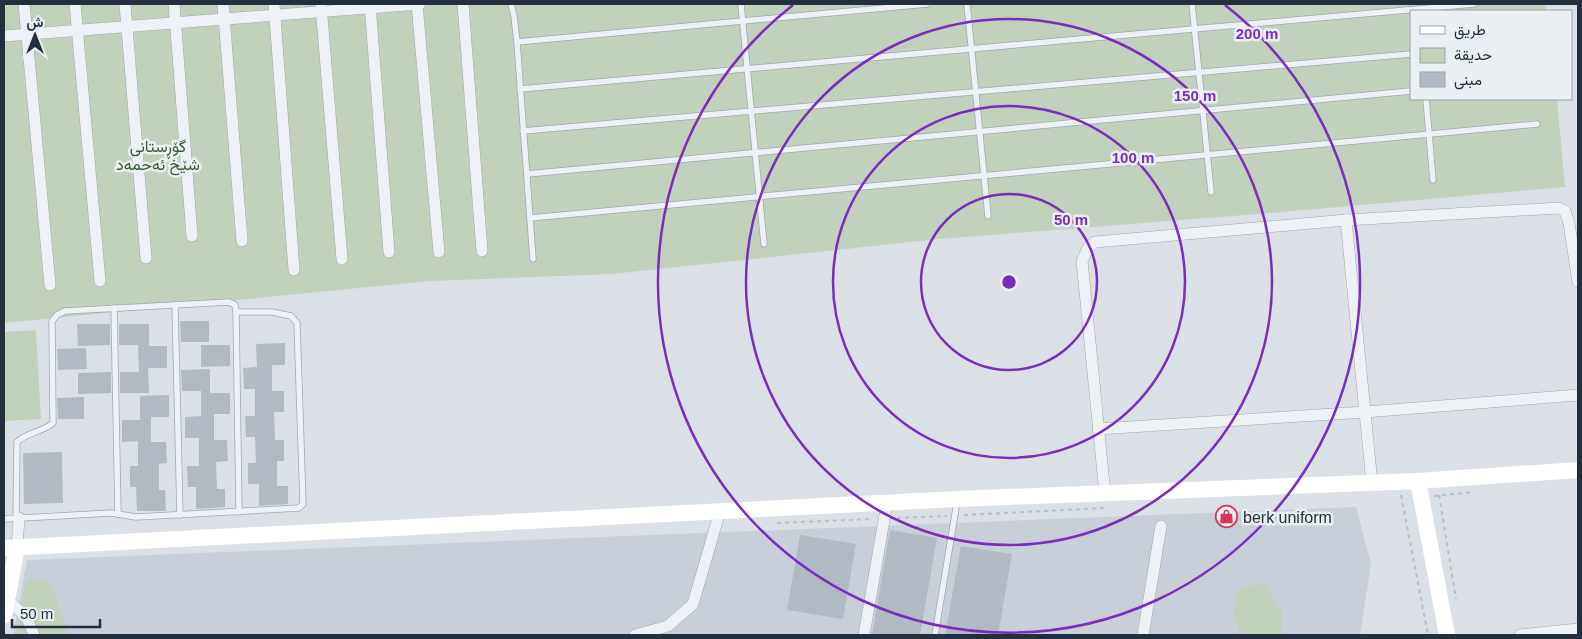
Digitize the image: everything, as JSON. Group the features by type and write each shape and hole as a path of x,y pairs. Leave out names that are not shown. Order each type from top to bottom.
{"street":[{"path":"24,4 50,285"},
{"path":"75,4 100,281"},
{"path":"125,4 146,258"},
{"path":"174,4 192,236"},
{"path":"223,4 242,241"},
{"path":"4,36 224,19 274,9 418,4 439,252"},
{"path":"463,4 482,251"},
{"path":"370,6 389,252"},
{"path":"321,8 342,259"},
{"path":"274,9 294,270"},
{"path":"1105,494 1082,261 1088,248 1094,242 1346,220 1558,208 1564,211 1569,224 1578,282"},
{"path":"1346,220 1372,483"},
{"path":"1098,429 1365,412 1578,395"},
{"path":"10,547 887,503 1418,481 1578,470"},
{"path":"1418,481 1447,635"},
{"path":"864,635 887,503"},
{"path":"635,635 668,626 693,604 720,511"},
{"path":"4,616 7,599 10,547 18,518"},
{"path":"1142,635 1161,526"},
{"path":"7,599 28,618 34,635"},
{"path":"1520,635 1578,629"}],"lane":[{"path":"511,4 517,42 533,259"},
{"path":"742,4 764,244"},
{"path":"517,42 927,4"},
{"path":"967,4 988,216"},
{"path":"1192,4 1211,192"},
{"path":"520,89 1474,4"},
{"path":"524,131 1410,54"},
{"path":"527,174 1410,91"},
{"path":"1426,100 1433,180"},
{"path":"530,218 1537,124"},
{"path":"18,518 17,442 22,437 46,429 53,423 52,321 57,315 65,311 230,302 235,305 236,312 239,512"},
{"path":"175,304 180,515"},
{"path":"114,308 118,514"},
{"path":"4,519 111,513 136,517 180,515 298,508 303,504 297,323 291,316 272,312 236,312"},
{"path":"935,635 957,500"}],"path":[{"path":"1401,494 1428,635"},
{"path":"1439,495 1456,600"}],"shaded area":[{"path":"1356,507 1371,564 1360,635 13,635 27,560"}],"green space":[{"name":"گۆڕستانی شێخ ئەحمەد","path":"4,4 1545,4 1547,10 1410,10 1410,100 1557,100 1565,187 939,239 612,274 430,281 4,323"},
{"path":"36,330 41,419 4,421 4,332"},
{"path":"27,579 41,580 52,585 68,635 16,635"},
{"path":"1264,584 1282,612 1282,635 1240,635 1233,612 1239,588"}],"building":[{"path":"180,321 209,321 209,342 181,342"},
{"path":"77,324 110,324 110,345 78,346"},
{"path":"119,324 149,324 149,346 167,346 167,368 148,368 149,393 120,393 120,372 139,372 138,345 119,345"},
{"path":"285,343 285,365 272,365 272,391 284,391 284,412 274,412 275,440 284,440 284,461 277,461 277,486 288,486 288,504 259,506 259,484 248,484 248,463 256,463 255,437 246,437 245,416 255,416 255,389 244,389 243,368 257,367 256,344"},
{"path":"201,345 230,345 230,366 201,367"},
{"path":"86,348 87,369 58,370 57,349"},
{"path":"210,369 210,393 230,393 230,414 214,414 214,440 227,440 228,461 216,462 217,489 225,489 225,507 196,509 196,487 188,487 187,466 199,466 199,438 185,438 185,417 201,416 201,391 182,391 181,370"},
{"path":"111,372 111,393 78,394 78,373"},
{"path":"169,395 169,417 151,417 151,442 166,442 167,463 159,464 159,490 165,490 166,511 137,511 136,487 130,487 130,466 138,466 138,441 122,442 122,420 140,420 140,396"},
{"path":"84,397 84,419 58,419 57,398"},
{"path":"62,452 63,503 24,504 23,453"},
{"path":"890,530 937,538 920,635 872,635"},
{"path":"800,535 856,544 843,619 787,610"},
{"path":"961,546 1012,554 998,635 945,635"}],"place":[{"name":"berk uniform","path":"1227,517"}]}
